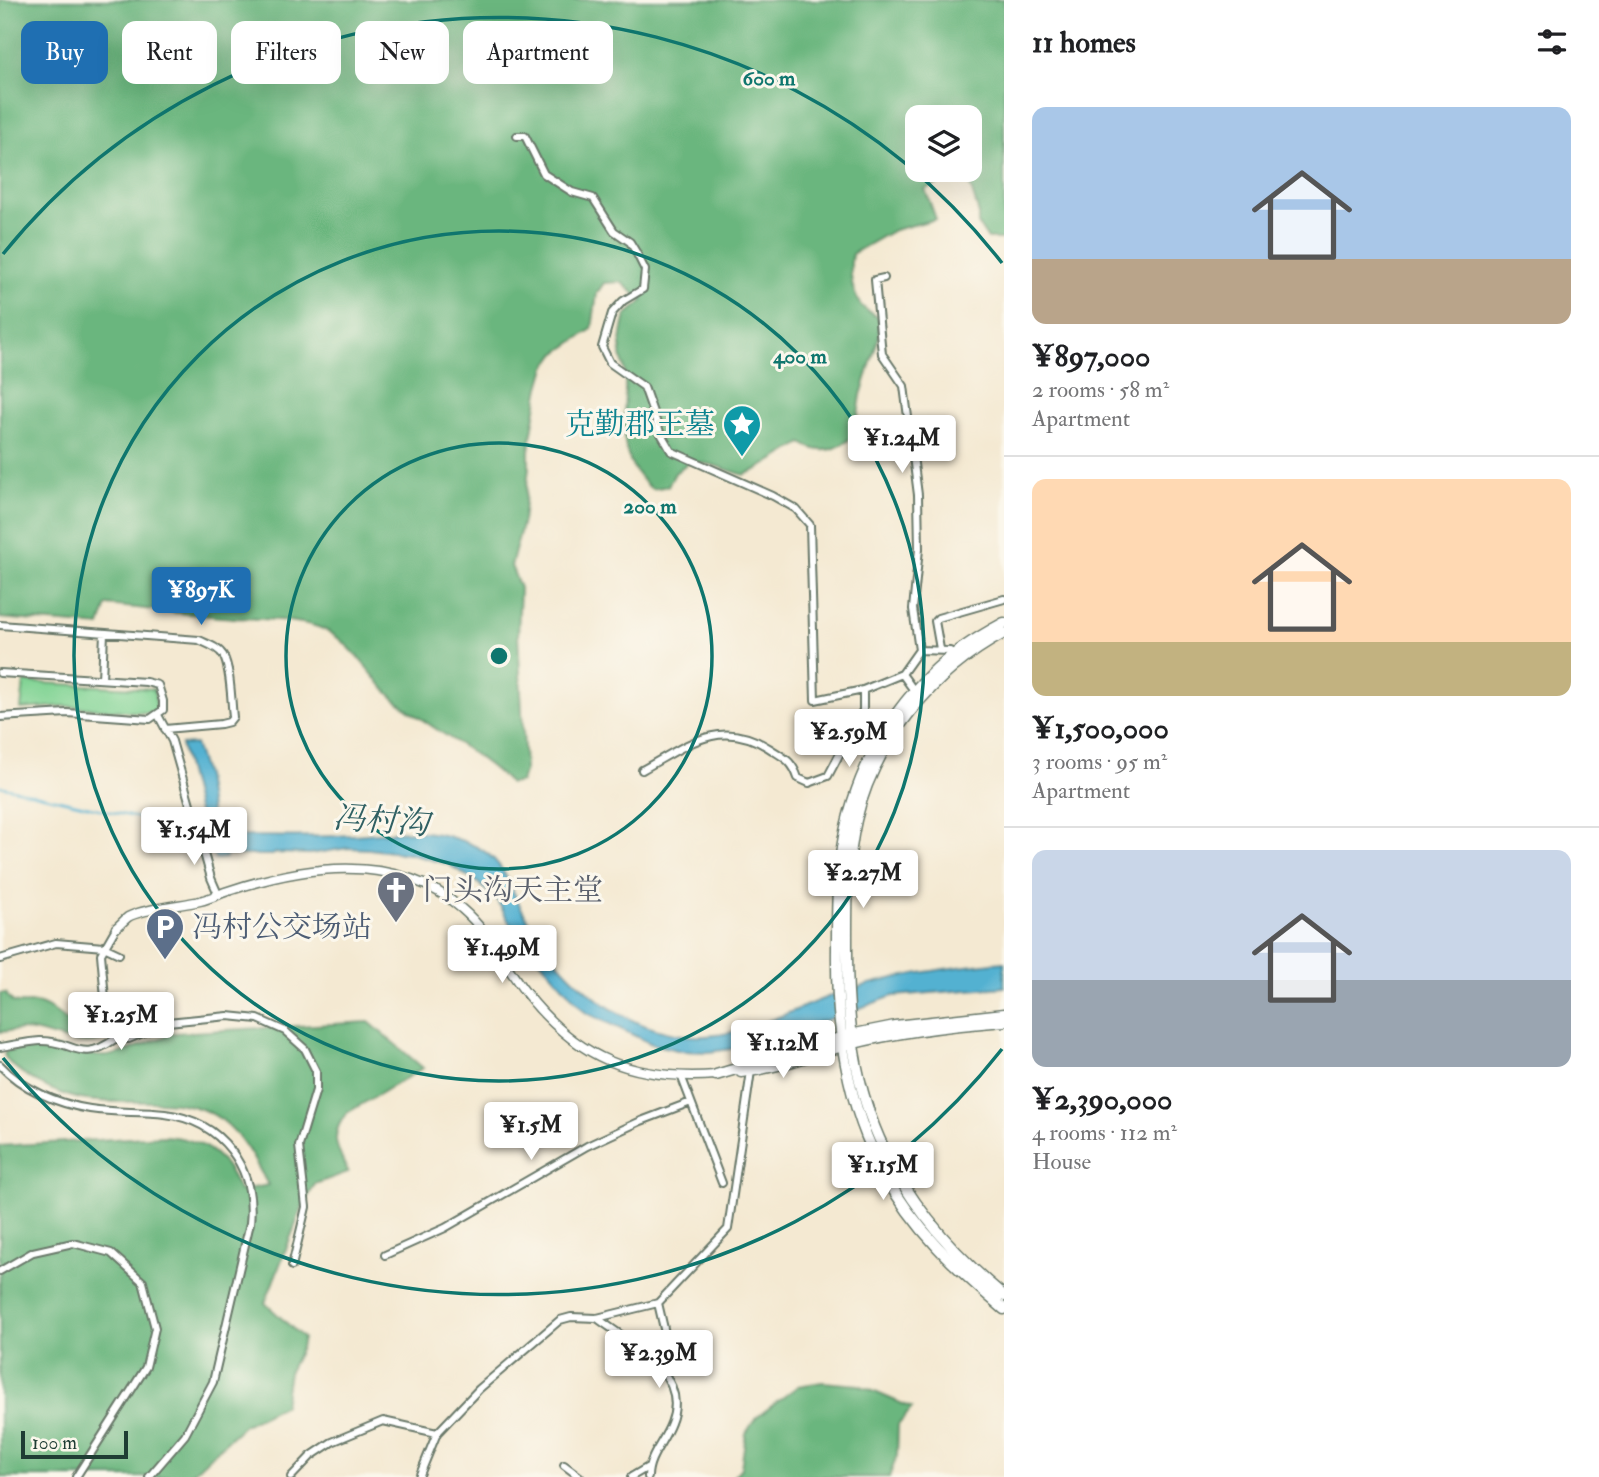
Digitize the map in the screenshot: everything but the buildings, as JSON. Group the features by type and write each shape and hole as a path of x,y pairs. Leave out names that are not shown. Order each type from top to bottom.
{"main road":[{"path":"1004,623 958,659 909,713 881,758 866,790 855,825 848,878 849,1015 846,1041 861,1122 889,1183 939,1250 1004,1309"},
{"path":"1004,633 930,675 880,741 854,797 842,850 836,987 839,1020 873,1122 901,1182 951,1248 973,1271 1004,1296"},
{"path":"716,1075 908,1024 1004,1014"},
{"path":"716,1075 751,1071 846,1041 1004,1021"}],"street":[{"path":"517,136 525,136 544,174 572,192 593,198 614,231 630,242 645,270 643,289 622,301 612,313 602,347 610,363 644,387 660,432 671,451 773,496 796,509 810,525 814,699 863,690 902,674 919,650 913,609 919,549 918,495 904,386 882,354 875,280 884,278"},
{"path":"940,649 935,621 938,618 1004,599"},
{"path":"0,625 199,640 214,647 222,654 226,665 233,717 229,722 221,724 165,729"},
{"path":"102,679 104,633"},
{"path":"919,650 950,651 958,659"},
{"path":"0,673 158,685 163,701 163,710 149,719 67,713 0,717"},
{"path":"902,674 915,692"},
{"path":"642,770 704,737 733,734 759,743 794,764 799,778 809,783 828,776 856,727 863,709 863,690"},
{"path":"158,715 172,741 218,894"},
{"path":"856,727 880,741"},
{"path":"115,1039 104,999 101,954 116,928 129,916 204,900 252,882 289,874 376,869 414,879 447,897 474,920 526,993 569,1039 616,1064 661,1076 716,1075"},
{"path":"0,959 56,943 104,947 120,954"},
{"path":"0,1047 42,1041 90,1052 105,1047 115,1039 129,1039 168,1022 228,1016 258,1019 285,1031 306,1049 316,1071 316,1090 299,1146 306,1207 292,1266"},
{"path":"0,1065 38,1093 76,1106 167,1114 189,1119 226,1142 246,1176 252,1200 250,1223 213,1382 185,1436 149,1477"},
{"path":"419,1477 437,1433 479,1390 552,1325 571,1317 597,1318 658,1303 728,1229 751,1071"},
{"path":"682,1077 722,1183"},
{"path":"385,1255 445,1228 587,1146 691,1102"},
{"path":"0,1270 33,1252 73,1243 111,1253 143,1282 155,1328 146,1367 76,1477"},
{"path":"658,1303 665,1334 662,1368"},
{"path":"597,1318 662,1368 671,1381 674,1397 672,1422 648,1467 648,1477"},
{"path":"290,1477 311,1456 332,1442 383,1422 437,1433"},
{"path":"564,1465 580,1477"},
{"path":"631,1477 648,1467"}],"green space":[{"path":"0,0 1004,0 1004,239 988,239 978,224 978,210 969,182 982,182 982,105 905,105 905,182 943,182 925,189 936,219 894,230 852,254 851,273 855,293 862,306 879,318 879,336 861,395 855,434 849,440 823,450 802,443 744,475 690,461 675,473 668,486 652,489 639,476 626,450 622,334 626,315 643,301 621,282 604,283 597,293 592,329 554,355 546,367 529,450 523,521 511,566 520,588 518,635 525,769 521,782 510,784 483,761 409,710 386,690 350,649 330,632 318,627 287,621 218,617 107,605 100,626 0,618"},
{"path":"24,682 154,689 157,711 147,713 65,706 21,709"},
{"path":"0,993 6,993 16,1003 40,1004 53,1011 71,1027 112,1033 95,1043 85,1043 29,1030 0,1032"},
{"path":"369,1022 423,1068 347,1113 338,1128 336,1142 348,1172 315,1184 302,1208 265,1303 303,1338 289,1371 284,1405 244,1425 188,1477 0,1477 0,1146 177,1137 210,1150 227,1167 239,1191 268,1185 237,1134 222,1120 206,1111 171,1103 98,1101 72,1097 29,1078 12,1065 4,1054 7,1051 44,1046 108,1056 174,1033"},
{"path":"822,1382 859,1385 912,1408 898,1425 897,1456 889,1477 733,1477 741,1468 746,1433 756,1418 798,1386"}],"water":[{"path":"195,744 205,776 212,822 222,833 234,836 310,836 405,831 438,834 475,846 500,866 537,935 569,975 609,1007 631,1020 655,1029 681,1035 719,1035 756,1025 828,997 871,984 959,967 1004,962 1004,987 893,996 827,1020 731,1049 709,1052 681,1051 652,1044 585,1012 513,929 497,900 478,883 448,864 409,854 348,848 310,854 227,855 226,858 215,859 204,825 201,824 181,745"}],"waterway":[{"path":"0,786 185,829 192,827"}],"place":[{"name":"克勤郡王墓","path":"742,458"},
{"name":"门头沟天主堂","path":"396,924"},
{"name":"冯村公交场站","path":"165,961"}],"water label":[{"name":"冯村沟","path":"381,821"}]}
